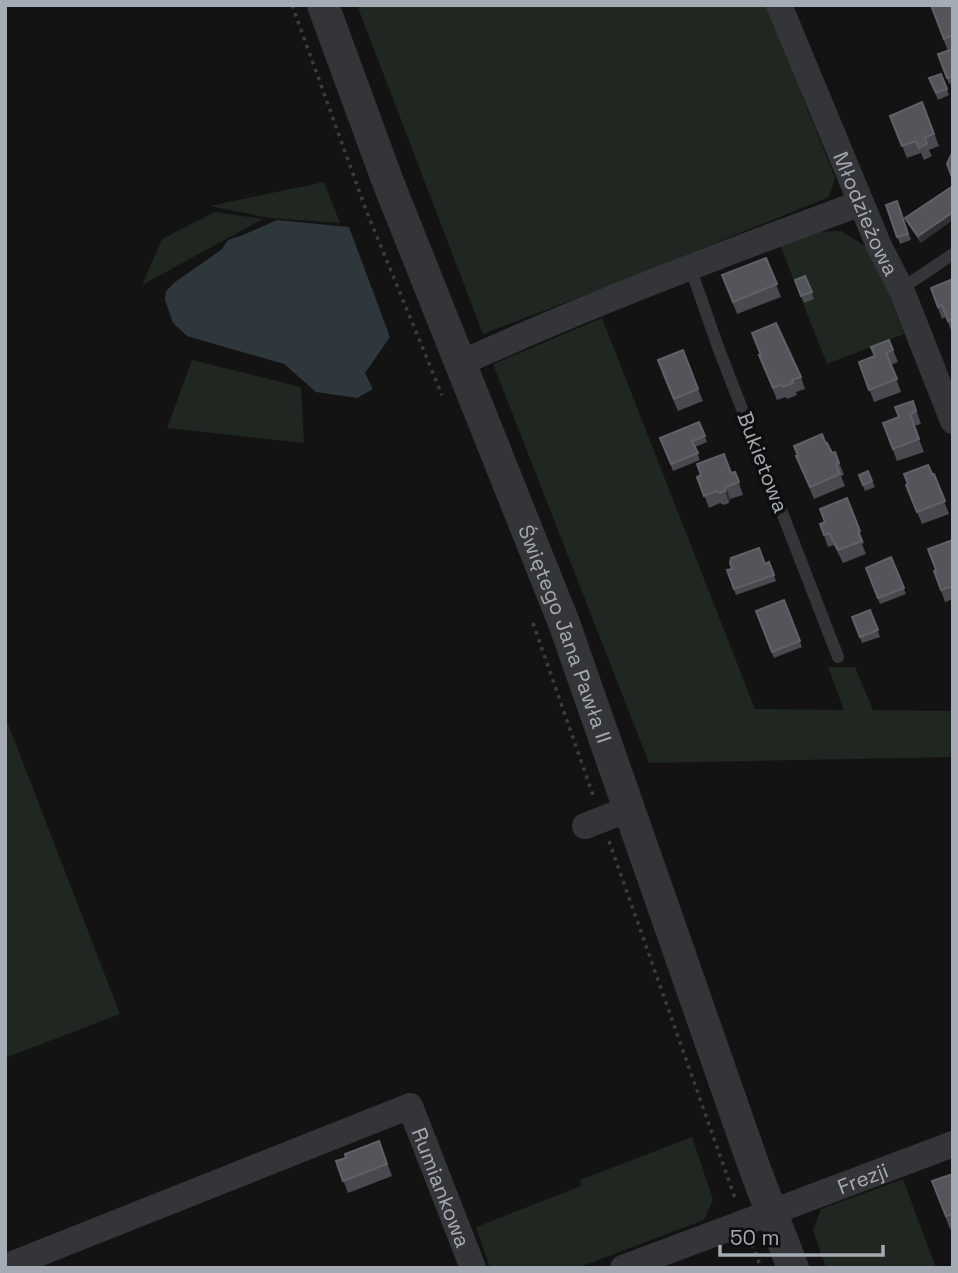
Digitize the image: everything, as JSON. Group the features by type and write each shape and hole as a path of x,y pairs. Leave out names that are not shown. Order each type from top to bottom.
{"street":[{"name":"Świętego Jana Pawła II","path":"323,5 388,182 565,623 605,818 757,1217 793,1268"},
{"name":"Młodzieżowa","path":"779,5 879,246 901,289 953,421"},
{"path":"461,363 690,266 861,203"},
{"name":"Rumiankowa","path":"5,1267 410,1106 473,1268"},
{"name":"Frezji","path":"623,1268 953,1144"}],"lane":[{"path":"901,289 953,254"},
{"name":"Bukietowa","path":"690,266 723,360 838,657"}],"path":[{"path":"292,5 366,209 442,396"},
{"path":"532,621 757,1217 761,1268"}],"shaded area":[{"path":"357,5 766,5 835,178 829,197 483,334"},
{"path":"324,182 340,223 269,218 210,206"},
{"path":"215,212 263,219 142,285 162,239"},
{"path":"277,220 349,227 390,337 365,373 373,389 357,398 316,392 284,364 187,336 173,323 165,300 166,291 175,282 221,250 228,240"},
{"path":"841,231 869,248 875,257 904,334 827,364 780,245 811,232"},
{"path":"602,318 755,709 844,710 828,667 855,667 873,710 953,711 953,757 649,763 493,364"},
{"path":"192,360 301,387 304,443 167,428"},
{"path":"5,716 120,1014 5,1058"},
{"path":"692,1137 713,1200 704,1220 577,1268 490,1268 476,1227 581,1186 580,1180"},
{"path":"903,1179 936,1268 826,1268 813,1230 821,1209"}],"building":[{"path":"931,5 953,5 953,35 944,39"},
{"path":"953,49 953,76 947,78 938,54"},
{"path":"941,74 947,89 936,93 929,78"},
{"path":"922,102 934,134 925,137 927,144 919,148 916,141 902,146 890,116"},
{"path":"953,153 953,180 947,164"},
{"path":"953,186 953,212 918,236 905,218"},
{"path":"897,201 908,234 897,237 886,205"},
{"path":"766,258 777,284 733,302 722,275"},
{"path":"805,276 812,292 801,296 795,280"},
{"path":"953,279 953,319 948,321 942,305 938,307 931,288"},
{"path":"776,323 801,377 783,387 782,384 773,388 752,333"},
{"path":"889,340 893,350 886,353 897,379 869,390 859,362 875,356 871,347"},
{"path":"683,350 698,389 674,399 658,360"},
{"path":"913,401 916,411 910,414 919,439 893,449 883,423 899,417 895,407"},
{"path":"699,422 705,436 692,441 698,453 671,464 660,438"},
{"path":"822,434 832,453 835,452 840,474 810,487 794,446"},
{"path":"724,454 731,473 735,472 739,482 726,487 725,491 720,493 716,491 704,496 697,477 701,475 697,464"},
{"path":"928,465 945,501 917,512 904,474"},
{"path":"868,471 872,481 863,485 859,475"},
{"path":"847,498 862,541 838,550 829,533 824,535 820,524 825,522 820,509"},
{"path":"953,540 953,586 941,590 928,549"},
{"path":"759,548 765,564 769,562 774,575 734,589 727,570 732,569 731,558"},
{"path":"891,557 904,588 878,598 866,568"},
{"path":"784,600 800,641 772,652 756,611"},
{"path":"870,610 878,630 860,637 852,617"},
{"path":"379,1141 387,1164 343,1181 336,1161 346,1158 345,1154"},
{"path":"953,1174 953,1214 946,1216 932,1181"}]}
